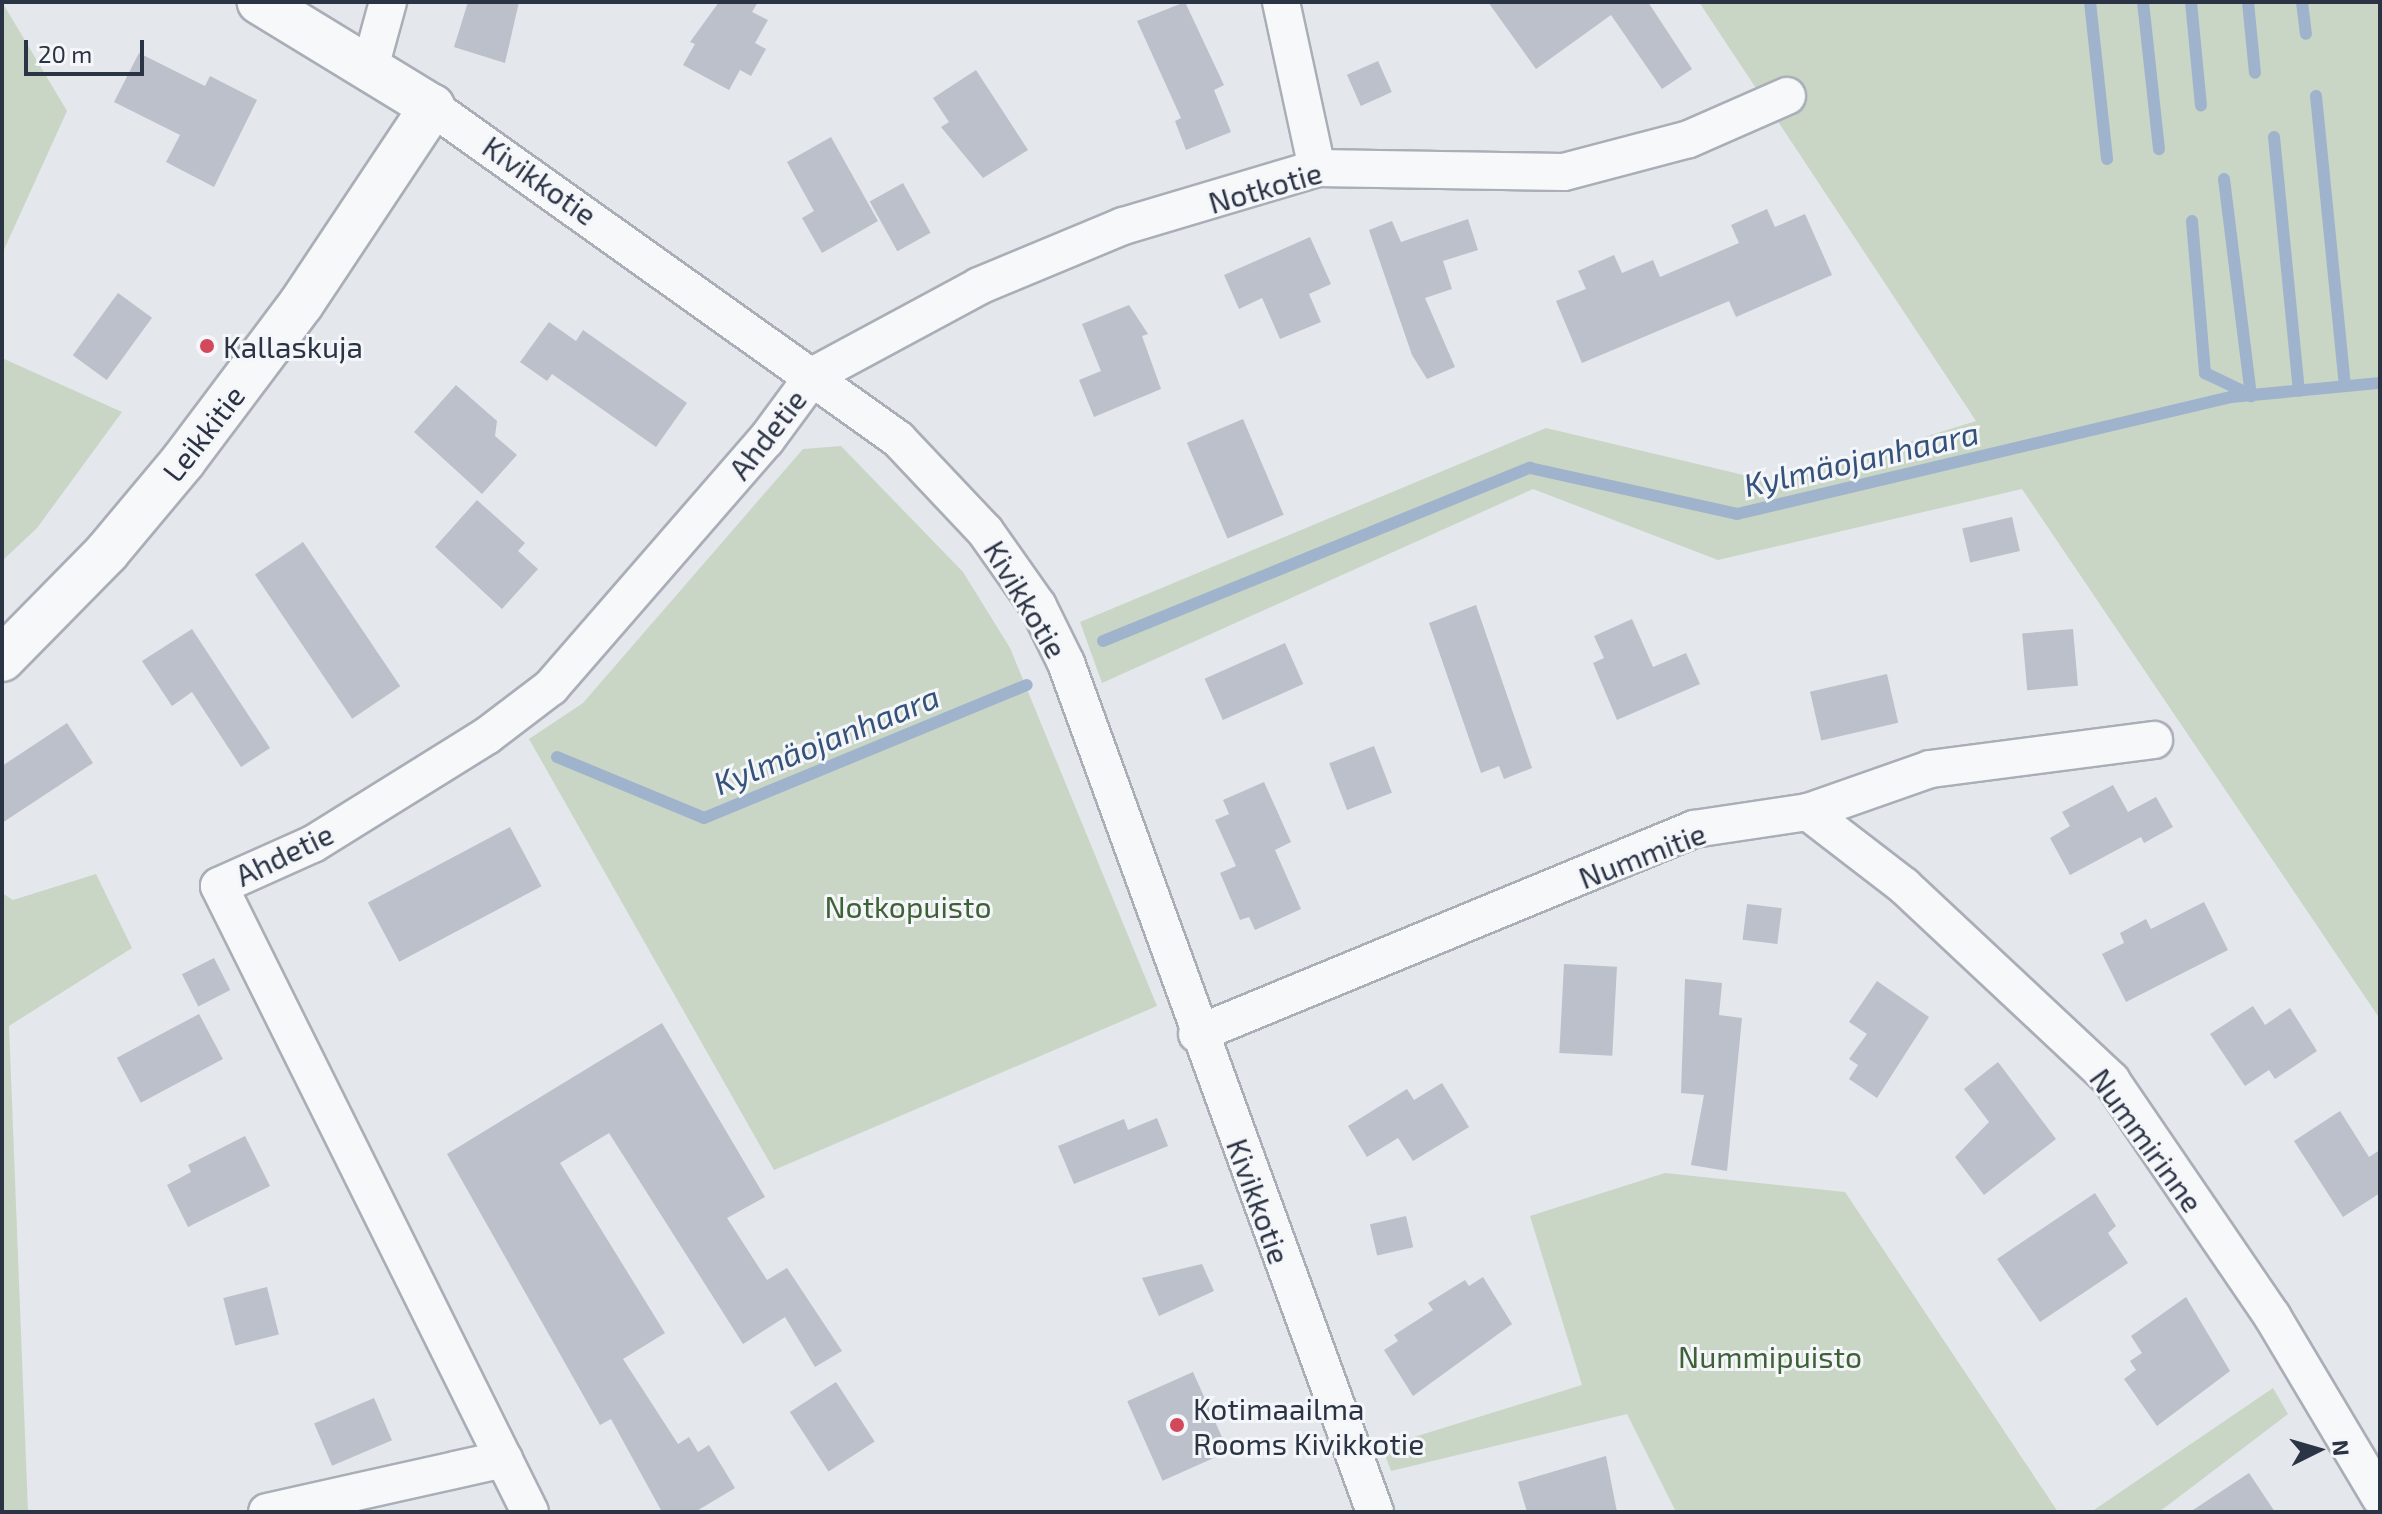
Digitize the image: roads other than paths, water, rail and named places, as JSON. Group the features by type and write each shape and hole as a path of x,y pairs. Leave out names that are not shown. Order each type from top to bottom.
{"street":[{"name":"Kivikkotie","path":"260,2 371,64 814,375 898,439 985,531 1038,606 1066,663 1197,1034 1375,1512"},
{"path":"371,64 388,2"},
{"path":"1281,2 1317,168"},
{"name":"Notkotie","path":"814,375 979,286 1123,226 1317,168 1564,172 1689,139 1787,96"},
{"name":"Leikkitie","path":"2,659 107,552 199,440 301,304 432,107"},
{"name":"Ahdetie","path":"530,1512 219,886 313,844 488,735 551,687 766,440 814,375"},
{"name":"Nummitie","path":"1197,1034 1694,829 1808,812 1930,769 2154,740"},
{"name":"Nummirinne","path":"1808,812 1904,886 2111,1080 2272,1316 2380,1497"},
{"path":"267,1512 504,1459"}],"waterway":[{"path":"2090,2 2107,159"},
{"path":"2143,2 2159,149"},
{"path":"2191,2 2201,106"},
{"path":"2248,2 2255,73"},
{"path":"2302,2 2306,34"},
{"path":"2316,96 2345,386"},
{"path":"2274,137 2299,391"},
{"path":"2224,179 2251,396"},
{"path":"2192,221 2205,373 2249,394"},
{"name":"Kylmäojanhaara","path":"1103,641 1530,468 1737,514 2231,397 2380,383"},
{"name":"Kylmäojanhaara","path":"557,757 704,818 1027,685"}],"place":[{"name":"Kallaskuja","path":"207,346"},
{"name":"Kotimaailma Rooms Kivikkotie","path":"1177,1425"}],"park label":[{"name":"Notkopuisto","path":"908,906"},
{"name":"Nummipuisto","path":"1770,1356"}]}
